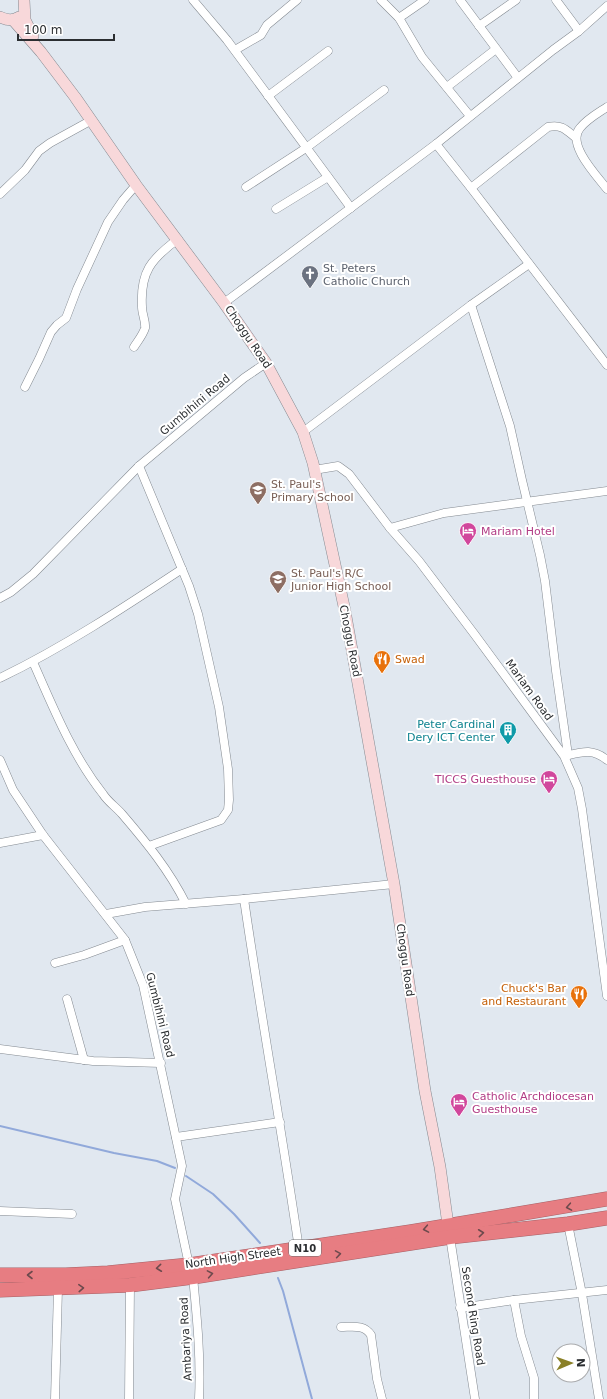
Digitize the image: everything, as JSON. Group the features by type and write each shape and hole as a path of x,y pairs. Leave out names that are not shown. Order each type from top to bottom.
{"highway":[{"name":"North High Street","path":"0,1275 66,1275 191,1271 449,1231 607,1199"},
{"name":"North High Street","path":"0,1290 58,1289 130,1285 299,1249 449,1231 568,1224 607,1218"}],"main road":[{"path":"4,19 20,16 25,2"},
{"name":"Choggu Road","path":"25,2 25,20 41,52 75,97 90,121 136,185 178,239 266,363 299,422 303,432 314,470 344,611 394,884 425,1090 440,1168 449,1231"},
{"name":"Choggu Road","path":"4,19 41,52"}],"street":[{"path":"195,0 235,50 351,208"},
{"path":"235,50 261,35 267,25 297,0"},
{"path":"381,0 399,18 422,57 470,116"},
{"path":"399,18 425,0"},
{"path":"460,0 518,78"},
{"path":"479,26 516,0"},
{"path":"556,0 579,31"},
{"path":"224,303 436,144 579,31 607,6"},
{"path":"447,87 496,49"},
{"path":"268,96 328,51"},
{"path":"246,187 306,148 384,90"},
{"path":"607,107 579,129 576,138 579,150 607,189"},
{"path":"0,194 25,170 39,151 50,143 90,121"},
{"path":"471,188 548,127 562,127 576,138"},
{"path":"436,144 607,365"},
{"path":"276,209 328,178"},
{"path":"25,387 51,332 66,318 77,289 108,222 123,200 136,185"},
{"path":"134,347 144,330 145,325 142,313 141,294 149,267 152,261 161,252 178,239"},
{"path":"303,432 471,305 529,264"},
{"path":"471,305 510,426 540,555 545,581 566,756 583,752 592,752 607,760"},
{"name":"Gumbihini Road","path":"0,598 11,592 33,574 139,466 244,378 266,363"},
{"path":"139,466 189,586 198,614 219,707 228,770 230,800 228,810 221,820 149,846"},
{"name":"Mariam Road","path":"314,470 338,466 349,474 390,528 433,579 566,756 578,788 582,809 604,954 607,996"},
{"path":"390,528 444,513 607,491"},
{"path":"0,678 33,662 97,624 182,569"},
{"path":"33,662 67,734 87,772 104,796 121,813 162,863 176,884 186,904"},
{"name":"Gumbihini Road","path":"0,760 13,790 42,835 106,914 125,940 143,985 182,1166 175,1199 191,1271"},
{"path":"0,843 42,835"},
{"path":"106,914 145,907 244,900 394,884"},
{"path":"244,900 299,1249"},
{"path":"55,963 106,948 125,940"},
{"path":"67,999 84,1060"},
{"path":"0,1049 84,1060 161,1063"},
{"path":"176,1137 280,1122"},
{"path":"0,1211 72,1214"},
{"path":"568,1224 582,1294 599,1399"},
{"name":"Second Ring Road","path":"449,1231 475,1399"},
{"name":"Ambariya Road","path":"191,1271 199,1340 199,1399"},
{"path":"129,1399 130,1285"},
{"path":"55,1399 58,1289"},
{"path":"460,1308 514,1300 582,1294 607,1290"},
{"path":"514,1300 521,1336 534,1378 534,1399"},
{"path":"341,1327 361,1327 368,1330 371,1334 377,1379 382,1399"}],"waterway":[{"path":"0,1126 114,1153 157,1161 175,1168"},
{"path":"186,1176 213,1194 234,1214 260,1243"},
{"path":"278,1278 283,1291 312,1399"}],"place":[{"name":"St. Peters Catholic Church","path":"310,289"},
{"name":"St. Paul's Primary School","path":"258,505"},
{"name":"Mariam Hotel","path":"468,546"},
{"name":"St. Paul's R/C Junior High School","path":"278,594"},
{"name":"Swad","path":"382,674"},
{"name":"Peter Cardinal Dery ICT Center","path":"508,745"},
{"name":"TICCS Guesthouse","path":"549,794"},
{"name":"Chuck's Bar and Restaurant","path":"579,1009"},
{"name":"Catholic Archdiocesan Guesthouse","path":"459,1117"}]}
